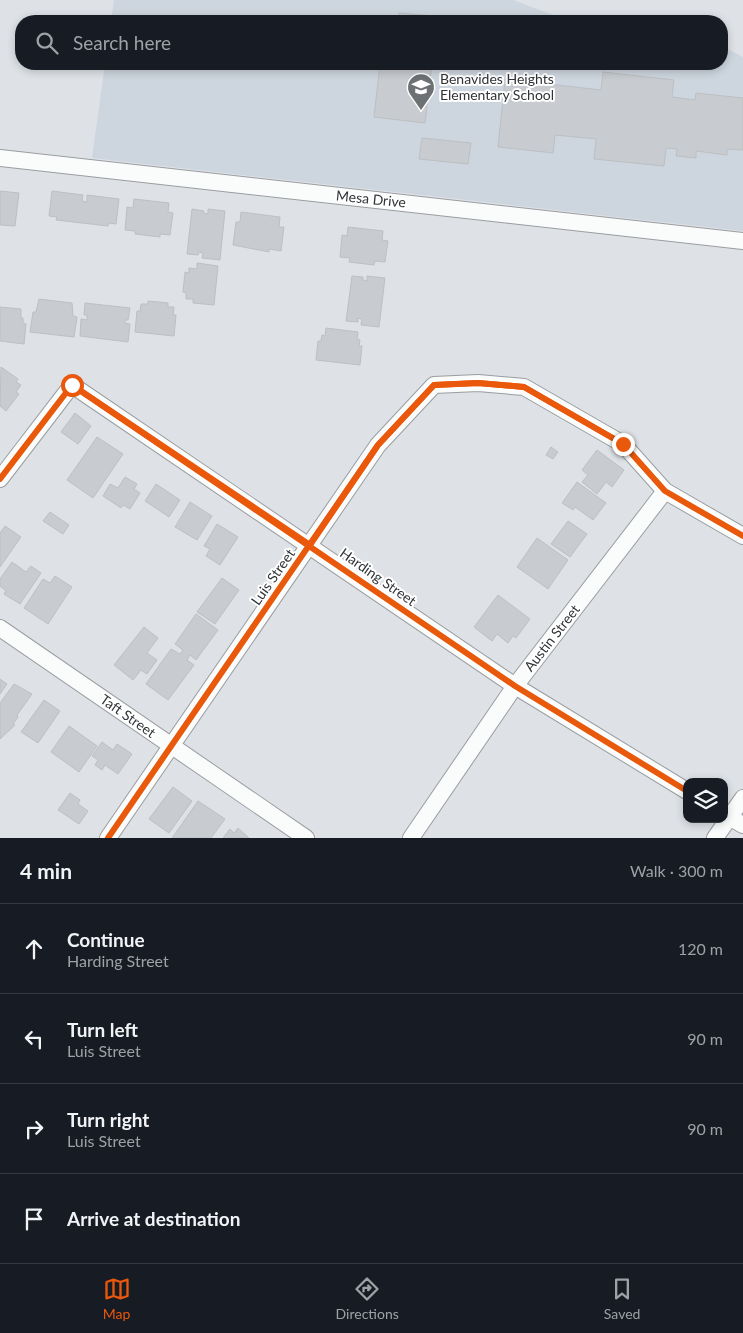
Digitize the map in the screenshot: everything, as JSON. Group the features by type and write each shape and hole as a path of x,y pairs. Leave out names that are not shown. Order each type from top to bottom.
{"street":[{"name":"Mesa Drive","path":"0,158 743,241"},
{"name":"Luis Street","path":"108,838 378,445 434,385 478,383 524,387 623,444 665,491 743,536"},
{"name":"Harding Street","path":"0,479 72,385 515,686 683,789"},
{"name":"Austin Street","path":"411,838 515,686 665,491"},
{"name":"Taft Street","path":"0,628 306,838"},
{"path":"715,838 732,818 743,798"}],"shaded area":[{"path":"114,0 513,0 553,15 112,15"},
{"name":"Benavides Heights Elementary School","path":"728,49 743,57 743,231 92,158 104,70 728,70"}],"building":[{"path":"399,13 422,15 399,15"},
{"path":"379,70 431,70 425,123 374,117"},
{"path":"603,72 674,80 672,97 695,100 696,93 743,98 743,150 727,149 727,155 696,151 696,158 676,156 677,149 666,148 664,166 594,159 596,139 555,135 553,153 498,147 505,79 601,90"},
{"path":"422,138 471,143 468,164 419,159"},
{"path":"0,191 19,193 15,226 0,225"},
{"path":"52,191 83,195 82,201 87,202 87,195 119,199 116,224 109,223 108,226 56,220 57,217 49,216"},
{"path":"134,199 169,203 168,212 173,213 170,235 160,234 160,237 135,234 135,231 125,230 127,207 133,208"},
{"path":"192,209 204,211 203,213 208,214 208,209 225,211 220,260 202,258 203,253 199,252 198,255 187,254"},
{"path":"241,212 280,217 279,227 284,227 281,251 269,249 269,252 233,245 236,222 240,222"},
{"path":"348,227 383,231 382,240 388,241 385,262 375,261 374,265 349,262 350,258 340,257 342,235 347,236"},
{"path":"197,263 218,266 214,305 193,303 193,299 186,299 186,293 183,292 185,272 189,273 189,268 197,269"},
{"path":"352,276 363,277 363,280 367,281 367,276 385,278 379,327 361,325 362,319 358,318 358,322 346,321"},
{"path":"39,299 72,303 73,316 77,317 74,337 30,332 33,312 36,312"},
{"path":"148,301 168,303 168,307 174,307 173,315 176,315 174,336 135,332 137,311 140,311 141,304 148,304"},
{"path":"85,303 130,308 128,320 125,320 125,323 130,324 128,342 80,336 81,319 87,320 87,315 84,315"},
{"path":"0,307 21,309 21,318 23,318 23,323 26,324 24,344 0,341"},
{"path":"326,328 358,332 359,346 362,346 360,365 316,360 318,341 321,341 322,335 325,336"},
{"path":"1,367 18,379 16,382 21,385 16,392 19,394 6,411 0,406"},
{"path":"75,413 91,426 78,444 61,432"},
{"path":"97,437 123,454 93,498 67,480"},
{"path":"551,447 558,452 553,459 546,455"},
{"path":"597,450 624,470 612,487 606,482 597,494 582,482 588,475 582,470"},
{"path":"125,477 137,484 134,489 140,493 130,509 123,505 121,508 103,496 110,484 118,488"},
{"path":"577,482 606,503 593,520 575,507 573,510 562,503"},
{"path":"156,484 180,500 169,517 145,501"},
{"path":"190,502 212,516 197,540 175,527"},
{"path":"50,512 69,525 63,534 43,521"},
{"path":"568,521 587,534 570,557 551,544"},
{"path":"217,524 238,537 220,565 206,556 210,549 204,546"},
{"path":"5,526 21,537 0,567 0,533"},
{"path":"537,538 568,560 548,589 517,567"},
{"path":"12,562 26,572 31,566 41,573 20,604 4,594 6,591 0,586 0,579"},
{"path":"55,576 72,587 48,624 24,608 43,579 50,583"},
{"path":"222,578 239,590 215,624 197,612"},
{"path":"498,595 530,619 516,638 513,636 508,643 497,634 492,641 474,627"},
{"path":"196,614 218,630 196,660 190,655 187,660 194,665 168,700 146,684 171,649 180,654 183,650 175,644"},
{"path":"144,627 158,638 147,653 157,660 147,674 141,670 133,680 114,665"},
{"path":"0,679 7,684 0,694"},
{"path":"14,684 32,694 17,715 18,717 13,724 15,725 0,739 0,703"},
{"path":"44,700 60,711 38,743 21,732"},
{"path":"69,726 97,746 79,772 51,752"},
{"path":"102,742 113,750 117,744 132,754 118,774 105,765 102,770 95,765 98,760 92,756"},
{"path":"173,787 192,801 169,833 149,819"},
{"path":"70,793 80,800 78,804 88,811 79,824 58,810"},
{"path":"198,801 225,819 211,838 172,838"},
{"path":"238,828 249,838 223,838 230,829 234,833"}],"cycle path":[{"path":"108,838 378,445 434,385 478,383 524,387 623,444 665,491 743,536"},
{"path":"0,479 72,385 515,686 683,789"}],"place":[{"name":"Benavides Heights Elementary School","path":"421,111"}],"route":[{"path":"72,385 310,545 378,445 434,385 478,383 524,387 623,444"}]}
